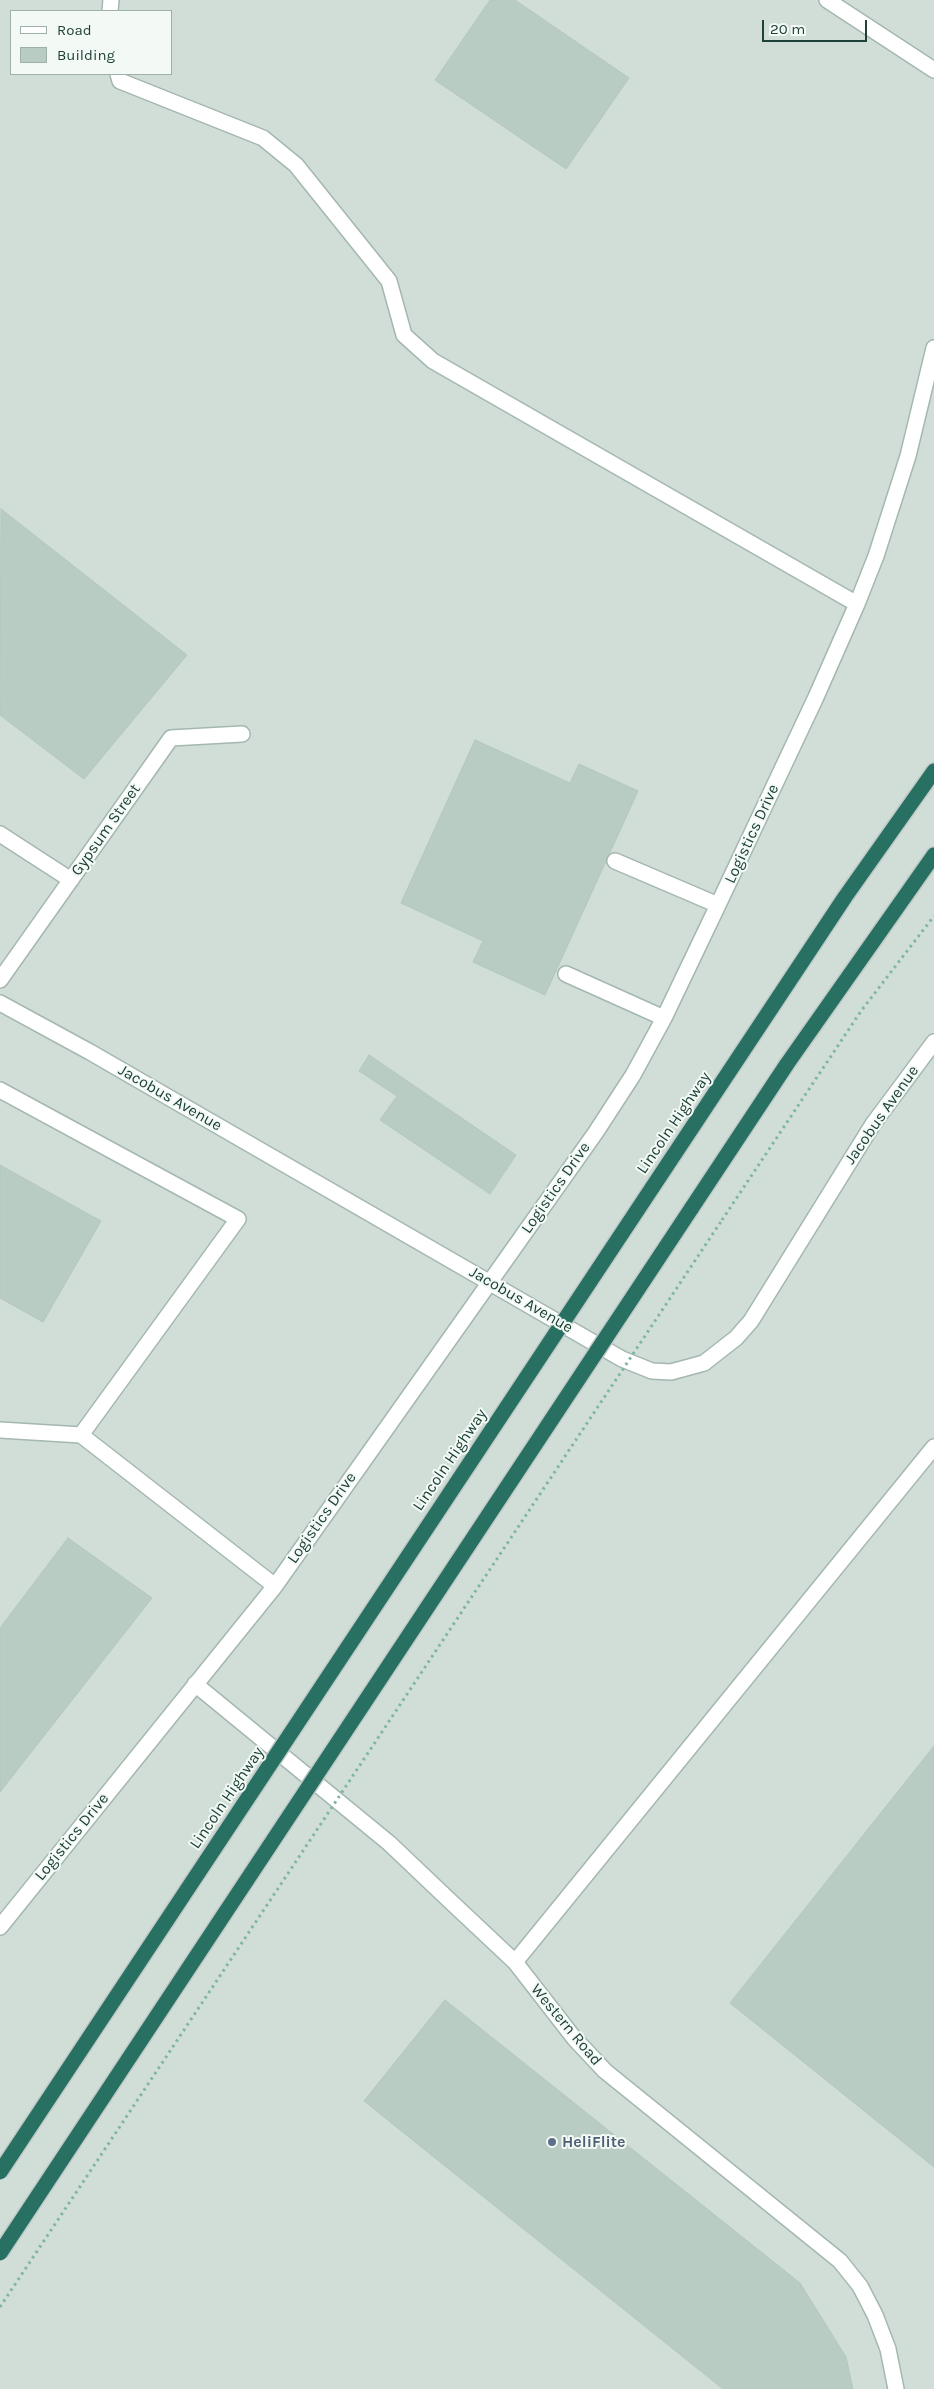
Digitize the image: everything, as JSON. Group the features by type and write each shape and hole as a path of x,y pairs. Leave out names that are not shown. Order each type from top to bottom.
{"highway":[{"name":"Lincoln Highway","path":"0,2172 845,897 934,771"},
{"path":"0,2253 787,1064 934,855"}],"street":[{"path":"827,0 934,70"},
{"path":"118,75 120,81 262,138 296,165 388,281 404,334 434,361 857,604"},
{"name":"Logistics Drive","path":"0,1927 275,1586 616,1103 664,1018 816,697 857,604 876,556 908,456 934,348"},
{"name":"Gypsum Street","path":"0,980 171,738 242,734"},
{"path":"0,834 70,880"},
{"path":"615,861 718,905"},
{"path":"566,974 664,1018"},
{"name":"Jacobus Avenue","path":"0,1003 99,1056 622,1359 652,1370 671,1372 704,1363 736,1338 751,1321 873,1124 934,1042"},
{"path":"0,1090 238,1219 81,1435"},
{"path":"0,1430 81,1435 275,1586"},
{"path":"515,1962 934,1447"},
{"name":"Western Road","path":"195,1684 389,1843 515,1962 574,2038 605,2071 840,2261 860,2286 875,2315 888,2349 896,2389"}],"path":[{"path":"0,2307 861,1011 934,916"}],"shaded area":[{"path":"0,0 934,0 934,2389 0,2389"}],"building":[{"path":"490,0 515,0 629,78 566,169 435,80"},
{"path":"1,509 187,655 84,779 0,715"},
{"path":"475,740 570,783 579,764 638,791 545,995 473,962 483,941 401,903"},
{"path":"369,1055 516,1155 490,1194 380,1120 397,1096 359,1071"},
{"path":"0,1165 101,1221 43,1322 0,1298"},
{"path":"68,1538 152,1598 0,1792 0,1628"},
{"path":"934,1746 934,2167 730,2003"},
{"path":"445,2000 800,2283 846,2357 853,2389 723,2389 364,2101"}],"place":[{"name":"HeliFlite","path":"552,2142"}]}
